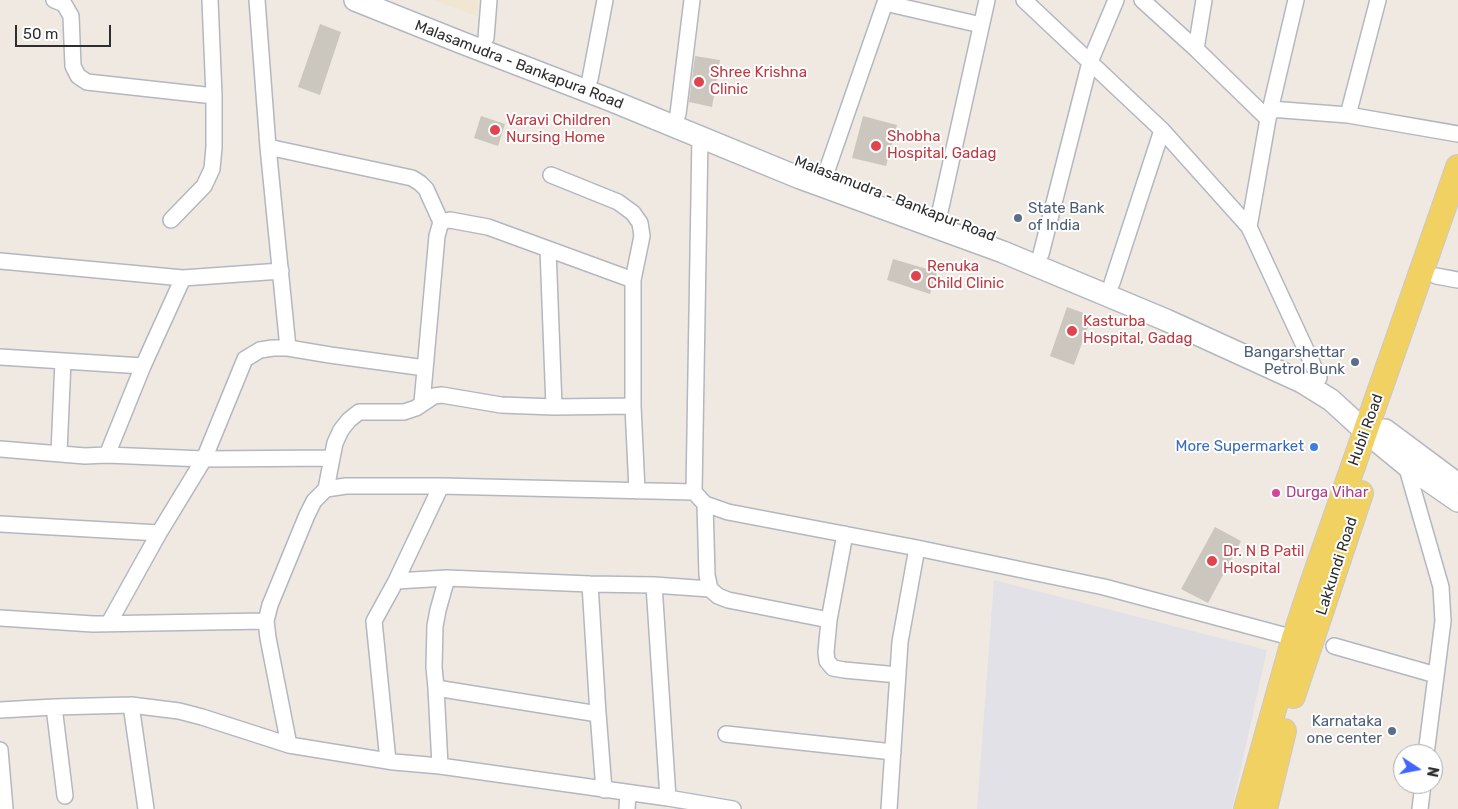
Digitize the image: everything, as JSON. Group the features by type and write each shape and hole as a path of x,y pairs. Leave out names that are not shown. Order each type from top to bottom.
{"main road":[{"name":"Malasamudra - Bankapura Road","path":"356,0 700,136 800,178 1003,252 1166,320 1302,382 1374,430"},
{"name":"Malasamudra - Bankapur Road","path":"390,0 826,174 1042,254 1265,349 1319,378 1374,430"},
{"name":"Hubli Road","path":"1246,809 1294,638 1316,572 1374,430 1458,167"},
{"name":"Lakkundi Road","path":"1265,809 1293,696 1374,430 1447,278 1458,212"},
{"path":"1374,430 1406,465 1458,501"},
{"path":"1374,430 1458,484"}],"street":[{"path":"54,0 64,4 72,16 74,66 78,76 87,82 214,96"},
{"path":"171,220 204,186 212,169 214,96 210,0"},
{"path":"257,0 268,147 288,348"},
{"path":"486,38 489,0"},
{"path":"590,79 605,0"},
{"path":"678,114 692,0"},
{"path":"939,216 987,0"},
{"path":"1024,0 1162,130 1249,227 1319,378"},
{"path":"1042,254 1090,62 1116,0"},
{"path":"1142,0 1269,114 1348,115 1458,134"},
{"path":"1196,49 1204,0"},
{"path":"1348,115 1378,0"},
{"path":"826,174 886,1 981,25"},
{"path":"1249,227 1269,114 1293,4"},
{"path":"1112,283 1162,130"},
{"path":"700,136 694,492 705,504 728,512 917,548 1104,587 1294,638"},
{"path":"268,147 412,178 426,189 441,222 437,236 422,403"},
{"path":"551,175 618,202 633,213 640,223 642,236 632,280 633,406 637,491"},
{"path":"441,222 450,220 488,226 632,280"},
{"path":"548,249 554,407"},
{"path":"0,261 183,278 281,271"},
{"path":"107,455 143,366 183,278"},
{"path":"109,623 159,533 204,459 246,359 260,350 288,348 425,368"},
{"path":"0,357 143,366"},
{"path":"59,453 63,361"},
{"path":"289,745 266,621 270,605 307,515 314,501 326,489 335,443 341,430 349,420 359,412 404,412 416,408 434,396 442,395 501,405 554,407 633,406"},
{"path":"0,449 85,456 107,455 204,459 332,458"},
{"path":"1406,465 1441,588 1442,621 1427,744"},
{"path":"326,489 346,486 441,486 694,492"},
{"path":"388,762 374,620 396,581 441,486"},
{"path":"705,504 707,575 710,589 718,596 728,600 829,620"},
{"path":"0,524 159,533"},
{"path":"845,534 829,620 826,660 833,668 898,676"},
{"path":"890,809 900,642 917,548"},
{"path":"396,581 447,578 654,585 710,589"},
{"path":"440,766 434,667 435,626 447,578"},
{"path":"590,584 604,790"},
{"path":"654,585 668,798"},
{"path":"0,618 93,624 266,621"},
{"path":"1334,646 1436,675"},
{"path":"436,688 598,713"},
{"path":"0,710 54,706 131,705 186,713 289,745 388,762 440,766 733,809"},
{"path":"131,705 146,809"},
{"path":"54,706 65,796"},
{"path":"726,734 893,752"},
{"path":"0,750 5,809"},
{"path":"627,809 628,793"},
{"path":"1420,809 1422,794"}],"shaded area":[{"path":"434,0 478,0 477,16"},
{"path":"994,580 1267,650 1232,809 977,809"}],"building":[{"path":"320,24 341,32 320,95 298,87"},
{"path":"695,56 720,60 712,107 689,102"},
{"path":"481,116 505,124 498,146 474,138"},
{"path":"863,116 897,125 886,166 852,158"},
{"path":"893,259 937,272 930,294 887,280"},
{"path":"1067,307 1092,316 1074,365 1050,356"},
{"path":"1215,527 1241,541 1208,603 1181,589"}],"place":[{"name":"Shree Krishna Clinic","path":"699,82"},
{"name":"Varavi Children Nursing Home","path":"495,130"},
{"name":"Shobha Hospital, Gadag","path":"876,146"},
{"name":"State Bank of India","path":"1018,218"},
{"name":"Renuka Child Clinic","path":"916,276"},
{"name":"Kasturba Hospital, Gadag","path":"1072,331"},
{"name":"Bangarshettar Petrol Bunk","path":"1355,362"},
{"name":"More Supermarket","path":"1314,447"},
{"name":"Durga Vihar","path":"1276,493"},
{"name":"Dr. N B Patil Hospital","path":"1212,561"},
{"name":"Karnataka one center","path":"1392,731"}]}
